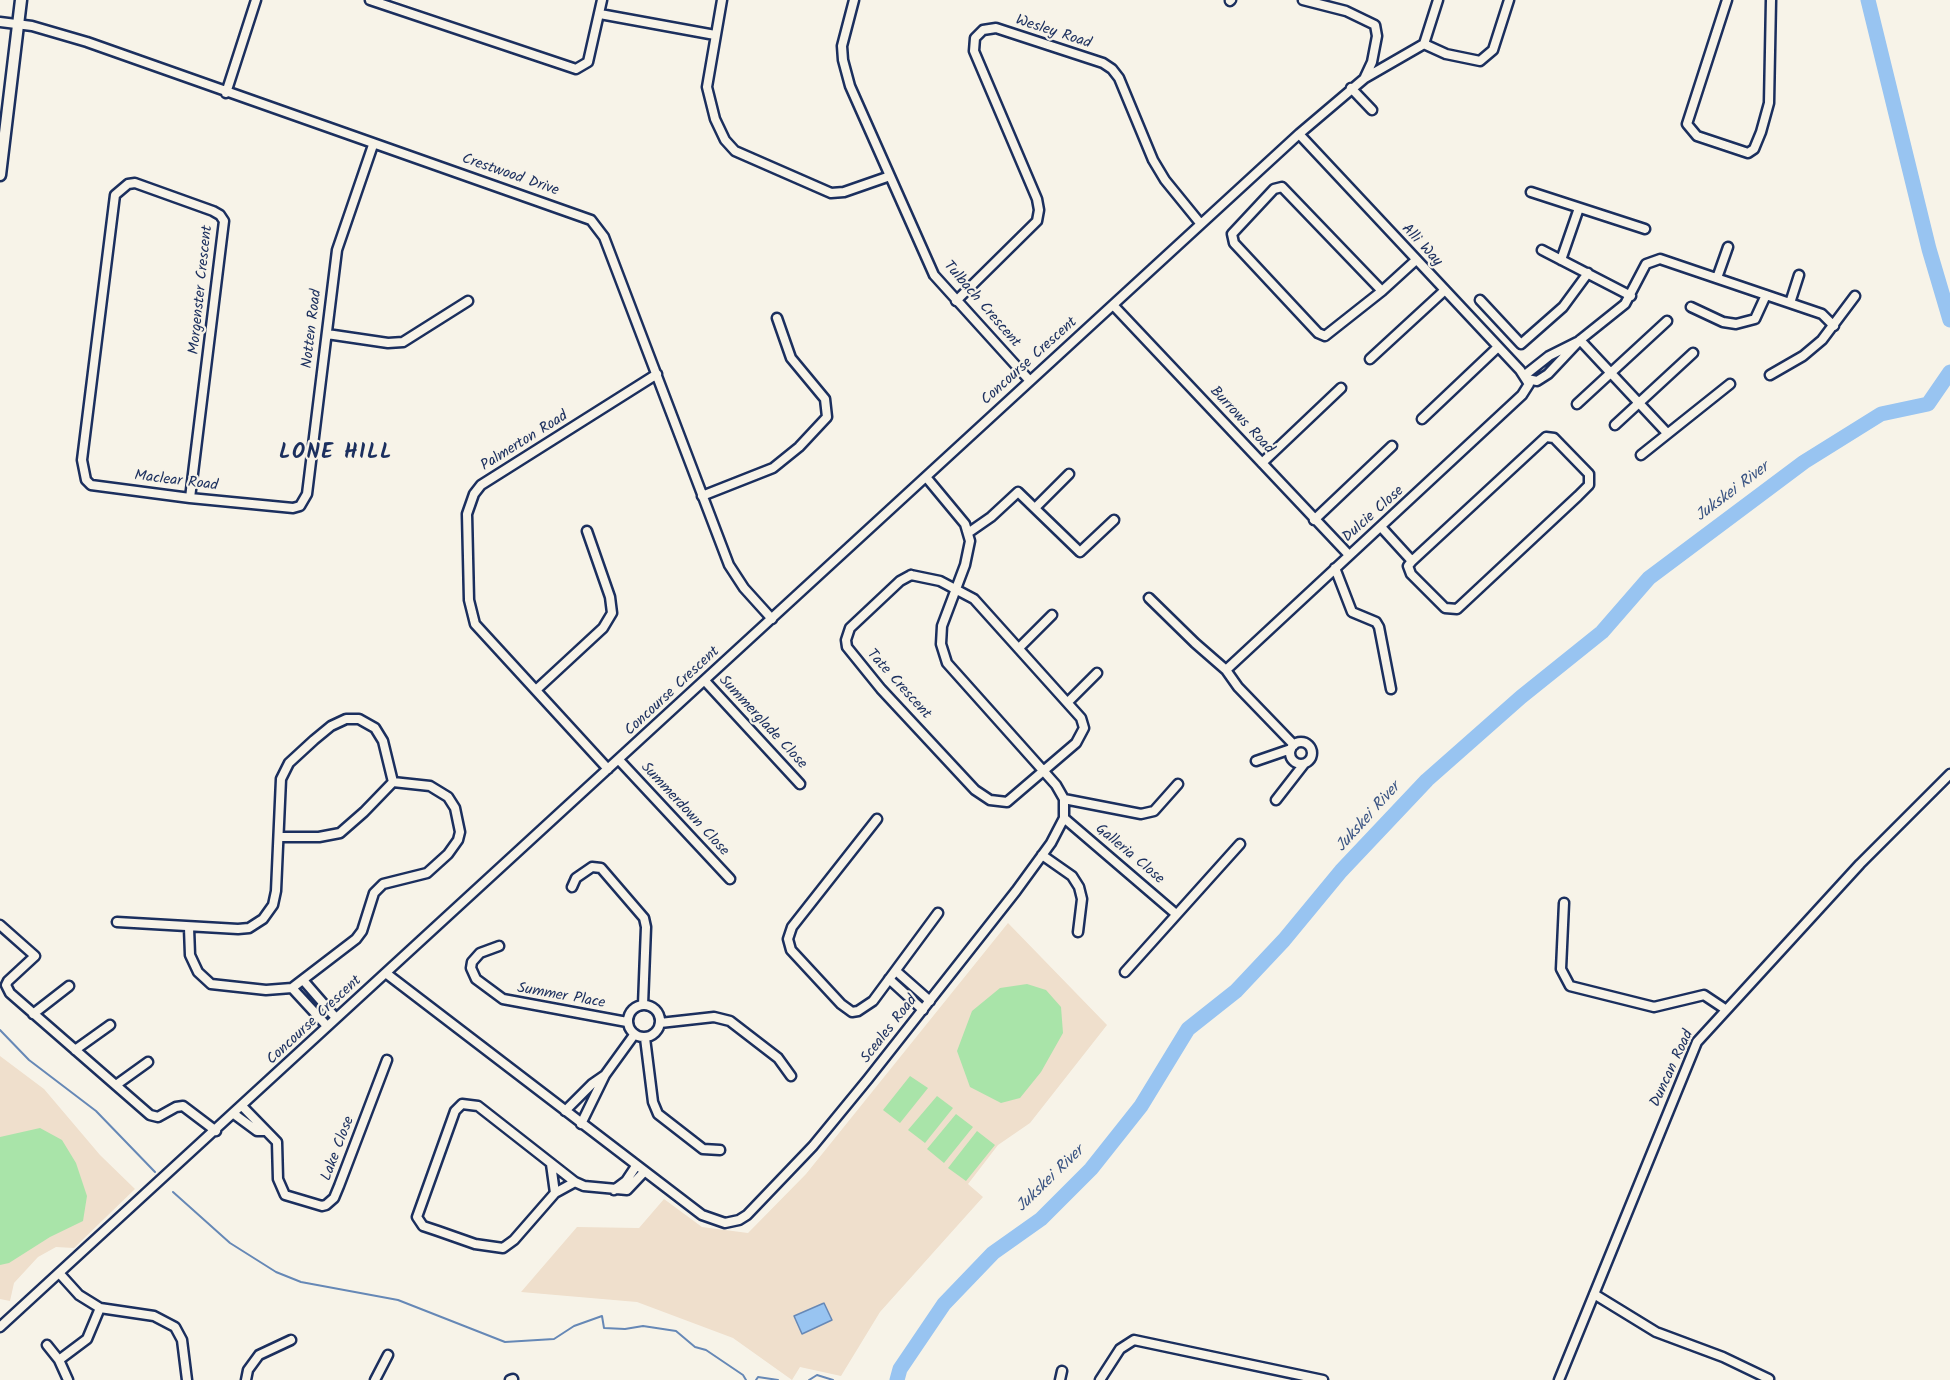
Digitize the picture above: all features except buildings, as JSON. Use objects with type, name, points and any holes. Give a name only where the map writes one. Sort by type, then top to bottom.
[{"type":"street","points":[[0,175],[20,24],[21,0]]},
{"type":"street","points":[[226,93],[256,0]]},
{"type":"street","points":[[370,0],[576,69],[588,62],[602,0]]},
{"type":"street","points":[[722,0],[707,87],[708,100],[725,140],[735,151],[831,193],[844,192],[890,176]]},
{"type":"street","name":"Tulbach Crescent","points":[[854,0],[844,33],[843,60],[850,86],[934,275],[1030,381]]},
{"type":"street","points":[[1303,0],[1338,4],[1368,19],[1376,27],[1377,36],[1372,62],[1365,78]]},
{"type":"street","points":[[1438,0],[1424,44],[1446,54],[1480,61],[1492,50],[1509,0]]},
{"type":"street","points":[[1727,0],[1687,124],[1697,136],[1748,153],[1754,149],[1769,103],[1772,0]]},
{"type":"street","points":[[600,14],[715,35]]},
{"type":"street","name":"Crestwood Drive","points":[[0,22],[20,24],[87,42],[373,145],[591,220],[604,237],[702,496],[735,575],[771,619]]},
{"type":"street","name":"Wesley Road","points":[[956,300],[1037,221],[1039,210],[974,51],[975,38],[983,30],[996,28],[1103,63],[1112,69],[1119,78],[1153,160],[1165,180],[1200,224]]},
{"type":"street","name":"Concourse Crescent","points":[[0,1327],[1299,134],[1351,88],[1424,44]]},
{"type":"street","points":[[1351,88],[1372,110]]},
{"type":"street","name":"Alli Way","points":[[1299,134],[1526,377]]},
{"type":"street","name":"Notten Road","points":[[286,509],[300,506],[307,494],[340,236],[373,145]]},
{"type":"street","name":"Morgenster Crescent","points":[[82,460],[113,200],[121,188],[135,183],[213,211],[224,221],[190,498]]},
{"type":"street","points":[[1382,291],[1282,187],[1274,189],[1232,234],[1234,243],[1323,336],[1332,333],[1382,291],[1416,260]]},
{"type":"street","points":[[1530,192],[1645,229]]},
{"type":"street","points":[[1561,260],[1579,208]]},
{"type":"street","points":[[1717,278],[1728,248]]},
{"type":"street","points":[[1542,250],[1631,296]]},
{"type":"street","points":[[1526,377],[1543,378],[1580,340],[1631,296],[1641,272],[1652,260],[1668,261],[1821,314],[1834,326]]},
{"type":"street","points":[[1480,300],[1521,344],[1563,307],[1588,273]]},
{"type":"street","points":[[1790,303],[1799,275]]},
{"type":"street","points":[[1370,359],[1445,290]]},
{"type":"street","points":[[1691,307],[1724,322],[1736,324],[1755,319],[1766,295]]},
{"type":"street","points":[[1770,375],[1803,356],[1834,326],[1856,296]]},
{"type":"street","points":[[327,334],[388,343],[404,342],[468,301]]},
{"type":"street","name":"Burrows Road","points":[[1113,305],[1349,555]]},
{"type":"street","points":[[702,496],[773,468],[800,447],[827,417],[825,399],[791,358],[777,318]]},
{"type":"street","points":[[1577,404],[1667,321]]},
{"type":"street","points":[[1580,340],[1667,433]]},
{"type":"street","points":[[1526,377],[1549,356],[1580,340]]},
{"type":"street","points":[[1422,419],[1498,347]]},
{"type":"street","points":[[1615,425],[1693,353]]},
{"type":"street","name":"Palmerton Road","points":[[608,769],[488,640],[471,614],[468,587],[467,514],[470,503],[481,485],[657,374]]},
{"type":"street","name":"Dulcie Close","points":[[1226,670],[1522,395],[1528,387],[1526,377]]},
{"type":"street","points":[[1641,455],[1730,384]]},
{"type":"street","points":[[1262,463],[1341,388]]},
{"type":"street","points":[[1546,437],[1554,438],[1589,474],[1589,485],[1457,609],[1445,608],[1411,574],[1408,566],[1412,561],[1546,437]]},
{"type":"street","points":[[1314,520],[1392,446]]},
{"type":"street","name":"Maclear Road","points":[[82,460],[84,476],[91,485],[286,509]]},
{"type":"street","points":[[1036,507],[1069,474]]},
{"type":"street","points":[[926,477],[959,516],[968,532],[969,550],[940,635],[947,663],[1056,785],[1064,799],[1064,818]]},
{"type":"street","points":[[968,532],[991,517],[1016,493],[1021,493],[1080,552],[1114,520]]},
{"type":"street","points":[[1381,527],[1412,561]]},
{"type":"street","points":[[536,690],[603,628],[612,614],[610,597],[587,531]]},
{"type":"street","points":[[1335,568],[1352,612],[1376,622],[1379,627],[1390,689]]},
{"type":"street","name":"Tate Crescent","points":[[955,591],[940,582],[921,576],[905,578],[850,628],[846,640],[847,647],[881,689],[985,797],[994,801],[1007,802],[1043,773]]},
{"type":"street","points":[[955,591],[974,599],[1081,718],[1083,733],[1043,773]]},
{"type":"street","points":[[1149,598],[1195,644],[1226,670],[1238,687],[1292,747]]},
{"type":"street","points":[[1019,648],[1052,615]]},
{"type":"street","points":[[1068,702],[1097,673]]},
{"type":"street","name":"Summerglade Close","points":[[705,681],[800,784]]},
{"type":"street","points":[[117,922],[189,928],[238,929],[249,928],[263,919],[273,905],[276,891],[279,791],[285,770],[323,732],[340,721],[359,718],[375,728],[383,741],[393,782]]},
{"type":"street","points":[[1256,761],[1303,742],[1310,748],[1311,757],[1276,800]]},
{"type":"street","points":[[1292,747],[1290,753],[1294,763],[1304,764]]},
{"type":"street","name":"Summerdown Close","points":[[619,760],[730,879]]},
{"type":"street","name":"Duncan Road","points":[[1559,1380],[1697,1042],[1860,864],[1950,774]]},
{"type":"street","points":[[279,837],[319,837],[340,832],[364,812],[393,782]]},
{"type":"street","points":[[189,928],[190,956],[198,972],[211,984],[266,990],[292,988],[356,939],[362,931],[374,893],[383,884],[427,873],[448,854],[458,840],[460,822],[448,797],[430,786],[393,782]]},
{"type":"street","points":[[1064,799],[1141,814],[1154,811],[1178,784]]},
{"type":"street","name":"Sceales Road","points":[[387,974],[636,1166],[710,1220],[725,1223],[739,1220],[783,1179],[829,1128],[1042,855],[1064,818]]},
{"type":"street","name":"Galleria Close","points":[[1064,818],[1176,914]]},
{"type":"street","points":[[877,819],[792,927],[788,939],[796,956],[841,1004],[852,1011],[868,1005],[938,914]]},
{"type":"street","points":[[1125,972],[1240,844]]},
{"type":"street","points":[[1042,855],[1072,876],[1079,886],[1082,899],[1078,932]]},
{"type":"street","points":[[572,887],[576,878],[592,867],[601,868],[644,918],[646,927],[643,1005]]},
{"type":"street","points":[[1564,903],[1561,969],[1570,986],[1654,1007],[1704,995],[1725,1009]]},
{"type":"street","points":[[0,925],[38,954],[8,981],[6,985],[10,993],[155,1117],[183,1106],[216,1131]]},
{"type":"street","name":"Summer Place","points":[[499,946],[480,953],[472,962],[471,968],[476,979],[503,999],[627,1022]]},
{"type":"street","points":[[896,971],[930,1000]]},
{"type":"street","points":[[889,979],[923,1010]]},
{"type":"street","points":[[303,980],[336,1018]]},
{"type":"street","points":[[33,1014],[69,986]]},
{"type":"street","points":[[292,988],[327,1026]]},
{"type":"street","points":[[643,1005],[656,1010],[660,1023],[658,1030],[645,1038],[634,1035],[627,1022],[633,1008],[643,1005]]},
{"type":"street","points":[[660,1023],[714,1017],[730,1021],[778,1058],[790,1076]]},
{"type":"street","points":[[75,1050],[110,1025]]},
{"type":"street","points":[[581,1124],[605,1075],[634,1035]]},
{"type":"street","points":[[645,1038],[653,1102],[658,1114],[704,1149],[720,1150]]},
{"type":"street","name":"Lake Close","points":[[242,1106],[273,1138],[278,1147],[278,1179],[285,1195],[322,1206],[326,1205],[334,1198],[387,1060]]},
{"type":"street","points":[[116,1085],[148,1062]]},
{"type":"street","points":[[565,1111],[592,1084],[605,1075]]},
{"type":"street","points":[[575,1182],[555,1193],[514,1240],[503,1248],[475,1244],[423,1226],[417,1217],[455,1111],[462,1104],[478,1106],[575,1182],[590,1188],[614,1190],[630,1188],[644,1172]]},
{"type":"street","points":[[234,1114],[250,1126],[265,1131]]},
{"type":"street","points":[[551,1164],[555,1193]]},
{"type":"street","points":[[614,1190],[626,1181],[636,1166]]},
{"type":"street","points":[[60,1274],[79,1295],[100,1308],[154,1316],[175,1327],[183,1340],[187,1380]]},
{"type":"street","points":[[1594,1294],[1656,1332],[1723,1357],[1769,1379]]},
{"type":"street","points":[[59,1360],[87,1339],[100,1308]]},
{"type":"street","points":[[246,1380],[248,1370],[259,1355],[291,1340]]},
{"type":"street","points":[[1100,1380],[1120,1349],[1134,1340],[1323,1380]]},
{"type":"street","points":[[47,1345],[59,1360],[68,1380]]},
{"type":"street","points":[[375,1380],[388,1355]]},
{"type":"street","points":[[1059,1380],[1062,1371]]},
{"type":"shaded area","points":[[1008,923],[1107,1025],[1030,1123],[998,1145],[968,1184],[983,1197],[880,1312],[841,1376],[800,1367],[792,1380],[733,1338],[637,1302],[521,1292],[577,1227],[639,1228],[664,1199],[702,1227],[748,1233],[806,1174]]},
{"type":"shaded area","points":[[0,1056],[44,1089],[100,1155],[135,1189],[74,1248],[56,1247],[38,1257],[14,1283],[10,1301],[0,1299]]},
{"type":"green space","points":[[1027,984],[1046,990],[1061,1007],[1063,1033],[1041,1072],[1020,1098],[1001,1103],[970,1087],[957,1051],[972,1011],[1000,988]]},
{"type":"green space","points":[[910,1076],[928,1088],[900,1123],[883,1110]]},
{"type":"green space","points":[[937,1096],[953,1108],[925,1143],[908,1130]]},
{"type":"green space","points":[[956,1114],[973,1127],[944,1163],[927,1149]]},
{"type":"green space","points":[[40,1128],[62,1140],[76,1163],[87,1196],[83,1221],[50,1237],[9,1263],[0,1265],[0,1137]]},
{"type":"green space","points":[[977,1131],[995,1145],[966,1181],[948,1168]]},
{"type":"water","points":[[824,1303],[832,1320],[802,1334],[794,1316]]},
{"type":"waterway","name":"Jukskei River","points":[[1868,0],[1929,249],[1950,320]]},
{"type":"waterway","name":"Jukskei River","points":[[897,1380],[900,1369],[944,1304],[993,1253],[1041,1219],[1091,1169],[1141,1106],[1188,1029],[1236,991],[1284,940],[1341,871],[1427,780],[1521,697],[1602,632],[1649,578],[1804,462],[1881,414],[1928,404],[1950,372]]},
{"type":"waterway","points":[[0,1030],[29,1060],[96,1111],[155,1172]]},
{"type":"waterway","points":[[173,1192],[230,1243],[276,1272],[301,1282],[398,1300],[505,1342],[554,1339],[574,1326],[602,1316],[604,1328],[625,1329],[643,1326],[676,1331],[695,1347],[706,1350],[743,1375],[746,1380]]},
{"type":"waterway","points":[[809,1380],[817,1375],[833,1380]]},
{"type":"waterway","points":[[756,1380],[758,1377],[778,1380]]},
{"type":"district","name":"LONE HILL","points":[[336,454]]}]
